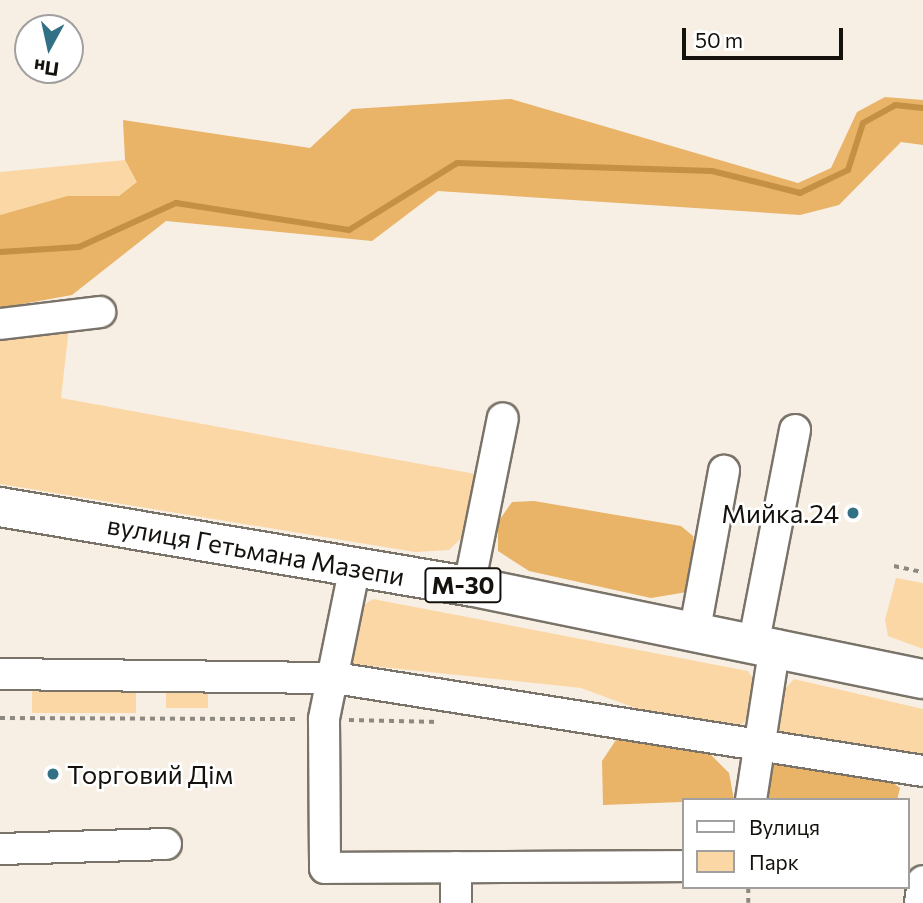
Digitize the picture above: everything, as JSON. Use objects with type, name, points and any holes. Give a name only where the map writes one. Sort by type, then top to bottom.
[{"type":"highway","name":"вулиця Гетьмана Мазепи","points":[[0,507],[469,586],[765,643],[923,679]]},
{"type":"lane","points":[[0,324],[100,312]]},
{"type":"lane","points":[[469,586],[503,418]]},
{"type":"lane","points":[[751,798],[765,643],[795,430]]},
{"type":"lane","points":[[695,629],[724,471]]},
{"type":"lane","points":[[355,566],[335,678],[324,719],[325,868],[682,866]]},
{"type":"lane","points":[[0,674],[335,678],[754,747],[923,771]]},
{"type":"lane","points":[[0,849],[166,844]]},
{"type":"lane","points":[[456,867],[456,903]]},
{"type":"lane","points":[[920,903],[923,881]]},
{"type":"path","points":[[894,566],[923,572]]},
{"type":"path","points":[[0,718],[446,722]]},
{"type":"green space","points":[[125,160],[138,182],[119,196],[67,196],[0,215],[0,172]]},
{"type":"green space","points":[[70,319],[61,398],[481,475],[474,526],[449,550],[415,552],[0,484],[0,329]]},
{"type":"green space","points":[[896,578],[923,583],[923,649],[888,636],[885,620]]},
{"type":"green space","points":[[373,599],[748,671],[761,691],[753,714],[732,733],[657,716],[581,688],[352,664],[357,609]]},
{"type":"green space","points":[[794,679],[923,709],[923,764],[779,735],[775,726],[781,693]]},
{"type":"green space","points":[[32,683],[136,683],[136,713],[32,713]]},
{"type":"green space","points":[[166,685],[208,685],[208,708],[166,708]]},
{"type":"shaded area","points":[[885,97],[923,100],[923,145],[901,142],[839,205],[800,215],[438,191],[372,241],[166,221],[72,295],[0,308],[0,215],[67,196],[119,196],[137,182],[125,160],[123,120],[310,148],[352,109],[511,99],[798,183],[831,168],[857,112]]},
{"type":"shaded area","points":[[534,501],[681,526],[693,536],[699,572],[687,592],[651,598],[529,571],[498,551],[498,522],[512,502]]},
{"type":"shaded area","points":[[627,738],[708,752],[729,773],[734,798],[682,798],[682,802],[603,805],[602,761],[616,740]]},
{"type":"shaded area","points":[[781,758],[887,778],[900,788],[898,798],[765,798],[767,766]]},
{"type":"waterway","points":[[0,252],[79,247],[176,203],[349,230],[457,163],[712,171],[800,193],[848,170],[863,123],[895,105],[923,108]]},
{"type":"place","name":"Мийка.24","points":[[853,513]]},
{"type":"place","name":"Торговий Дім","points":[[53,774]]}]
